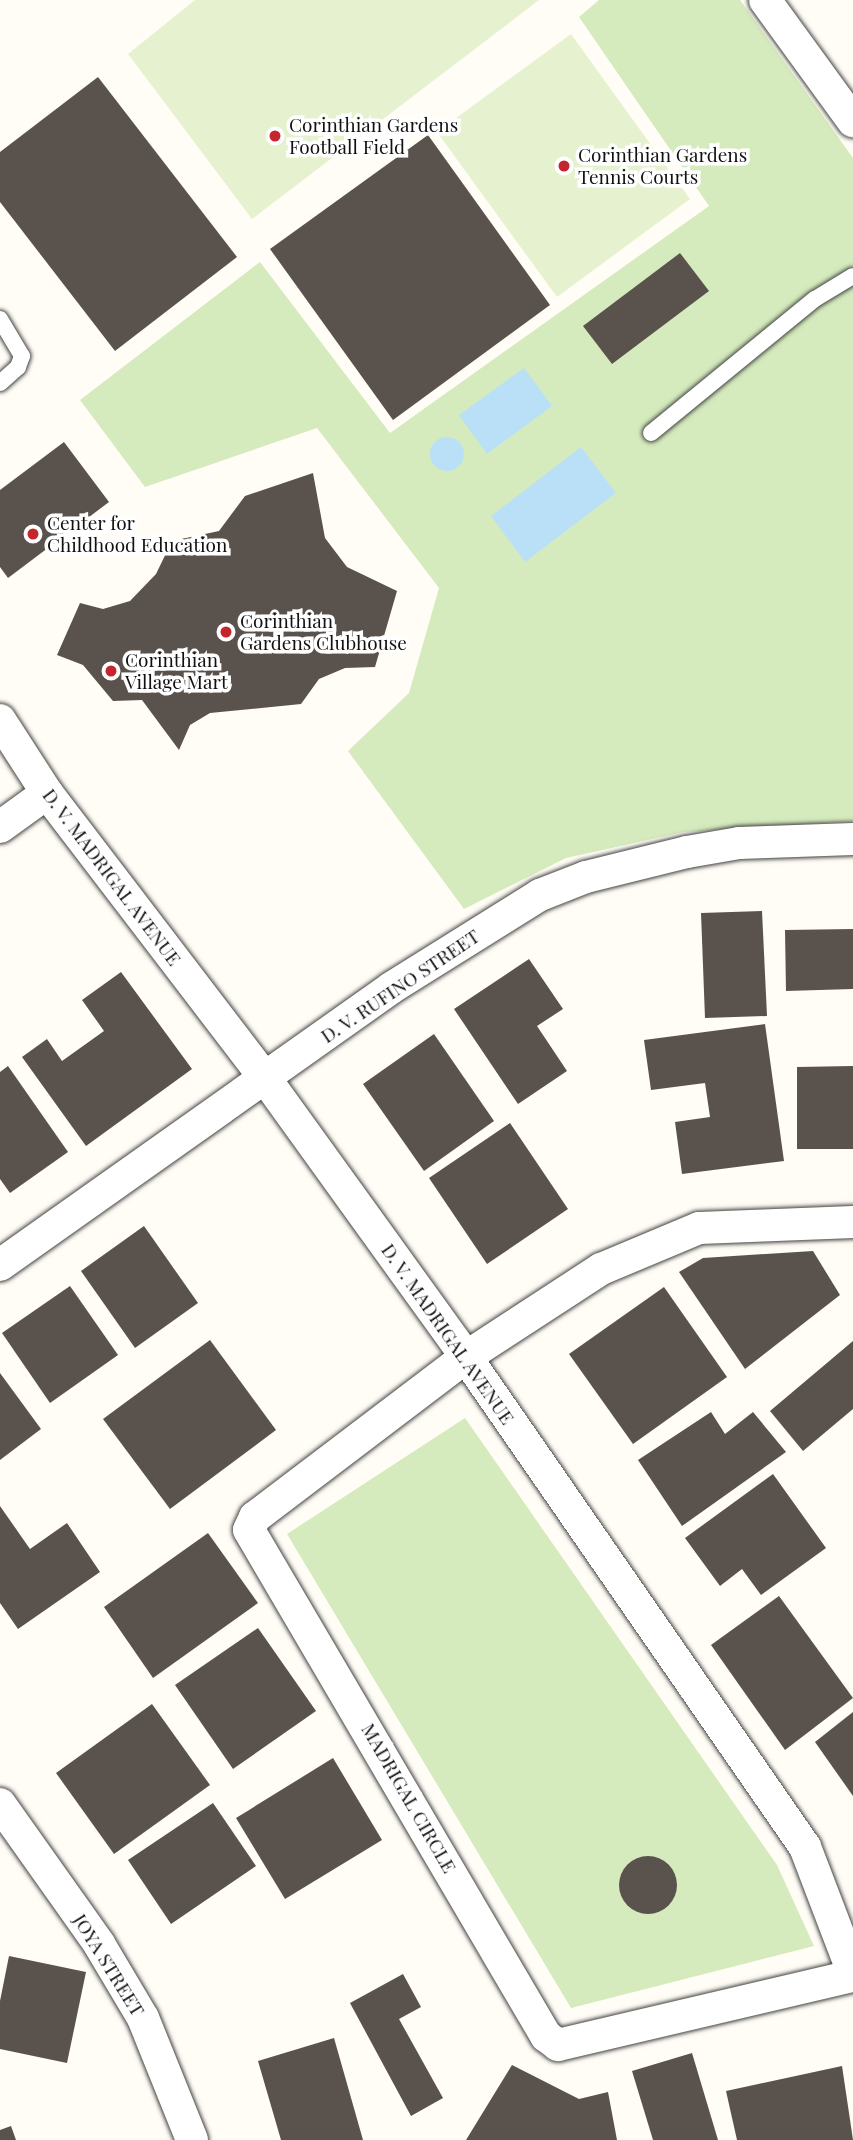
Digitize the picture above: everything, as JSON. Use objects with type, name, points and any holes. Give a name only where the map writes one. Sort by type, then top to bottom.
[{"type":"street","points":[[765,0],[853,121]]},
{"type":"street","name":"D. V. MADRIGAL AVENUE","points":[[0,720],[47,793],[265,1078],[466,1357],[805,1847],[853,1975]]},
{"type":"street","points":[[0,827],[47,793]]},
{"type":"street","name":"D. V. RUFINO STREET","points":[[0,1265],[391,988],[540,895],[687,852],[739,843],[853,839]]},
{"type":"street","points":[[466,1357],[601,1269],[675,1236],[728,1223],[852,1223]]},
{"type":"street","name":"MADRIGAL CIRCLE","points":[[466,1357],[255,1517],[249,1530],[546,2036],[558,2045],[571,2045],[853,1975]]},
{"type":"street","name":"JOYA STREET","points":[[0,1804],[99,1944],[143,2018],[192,2140]]},
{"type":"lane","points":[[650,433],[815,299],[853,276]]},
{"type":"lane","points":[[0,319],[22,356],[19,367],[0,383]]},
{"type":"green space","name":"Corinthian Gardens Football Field","points":[[195,0],[539,0],[252,219],[128,54]]},
{"type":"green space","points":[[599,0],[740,0],[853,158],[853,821],[684,832],[566,858],[464,909],[348,751],[409,693],[439,588],[317,428],[145,487],[80,400],[260,262],[390,433],[709,206],[579,17]]},
{"type":"green space","name":"Corinthian Gardens Tennis Courts","points":[[571,34],[690,199],[557,297],[437,132]]},
{"type":"green space","points":[[465,1418],[777,1865],[814,1946],[571,2008],[287,1534]]},
{"type":"water","points":[[524,368],[552,406],[487,454],[459,415]]},
{"type":"water","points":[[447,437],[459,442],[464,454],[459,466],[447,471],[435,466],[430,454],[435,442]]},
{"type":"water","points":[[581,447],[616,493],[525,562],[491,516]]},
{"type":"building","points":[[98,77],[237,257],[115,351],[0,202],[0,152]]},
{"type":"building","points":[[428,135],[550,305],[393,420],[270,249]]},
{"type":"building","points":[[680,253],[709,291],[612,364],[583,326]]},
{"type":"building","name":"Center for Childhood Education","points":[[64,442],[109,502],[8,578],[0,567],[0,490]]},
{"type":"building","name":"Corinthian Gardens Clubhouse","points":[[313,473],[325,538],[347,567],[397,591],[375,667],[345,668],[319,679],[301,704],[210,713],[190,725],[179,750],[142,700],[113,701],[83,665],[57,655],[80,603],[103,609],[130,601],[156,574],[172,541],[219,531],[245,496]]},
{"type":"building","points":[[762,911],[767,1016],[705,1018],[701,913]]},
{"type":"building","points":[[853,929],[853,989],[786,991],[785,930]]},
{"type":"building","points":[[529,959],[563,1009],[537,1026],[567,1071],[518,1104],[454,1009]]},
{"type":"building","points":[[121,972],[192,1069],[86,1146],[22,1057],[47,1039],[62,1061],[104,1031],[82,1000]]},
{"type":"building","points":[[765,1024],[784,1161],[682,1174],[675,1122],[710,1117],[705,1083],[651,1090],[644,1040]]},
{"type":"building","points":[[434,1034],[494,1121],[424,1171],[363,1084]]},
{"type":"building","points":[[8,1066],[68,1152],[10,1193],[0,1179],[0,1072]]},
{"type":"building","points":[[853,1066],[853,1149],[797,1149],[797,1067]]},
{"type":"building","points":[[510,1123],[568,1209],[487,1264],[429,1178]]},
{"type":"building","points":[[144,1226],[198,1303],[135,1348],[81,1271]]},
{"type":"building","points":[[813,1251],[840,1295],[745,1369],[679,1272],[703,1258]]},
{"type":"building","points":[[70,1286],[118,1355],[50,1403],[2,1333]]},
{"type":"building","points":[[664,1287],[727,1377],[633,1444],[569,1354]]},
{"type":"building","points":[[210,1340],[276,1430],[170,1509],[103,1419]]},
{"type":"building","points":[[853,1341],[853,1409],[803,1451],[770,1411]]},
{"type":"building","points":[[0,1373],[41,1429],[0,1460]]},
{"type":"building","points":[[711,1412],[725,1434],[753,1412],[786,1452],[682,1526],[638,1460]]},
{"type":"building","points":[[773,1474],[826,1548],[761,1595],[742,1569],[720,1586],[685,1538]]},
{"type":"building","points":[[0,1506],[30,1549],[67,1523],[100,1572],[18,1629],[0,1603]]},
{"type":"building","points":[[208,1533],[258,1603],[153,1678],[104,1607]]},
{"type":"building","points":[[779,1596],[853,1698],[785,1750],[711,1645]]},
{"type":"building","points":[[258,1628],[316,1711],[233,1769],[175,1685]]},
{"type":"building","points":[[152,1704],[210,1785],[114,1854],[56,1773]]},
{"type":"building","points":[[853,1712],[853,1796],[815,1742]]},
{"type":"building","points":[[333,1758],[382,1840],[285,1899],[236,1818]]},
{"type":"building","points":[[213,1803],[256,1866],[171,1924],[128,1860]]},
{"type":"building","points":[[642,1856],[654,1856],[669,1864],[677,1879],[677,1891],[669,1906],[654,1914],[642,1914],[627,1906],[619,1891],[619,1879],[627,1864]]},
{"type":"building","points":[[9,1956],[86,1972],[67,2063],[0,2049],[0,2001]]},
{"type":"building","points":[[403,1974],[421,2007],[399,2019],[443,2098],[411,2116],[350,2003]]},
{"type":"building","points":[[334,2038],[363,2140],[281,2140],[258,2061]]},
{"type":"building","points":[[692,2053],[718,2140],[653,2140],[632,2071]]},
{"type":"building","points":[[512,2065],[579,2099],[608,2092],[617,2140],[466,2140]]},
{"type":"building","points":[[842,2066],[853,2140],[737,2140],[726,2091]]},
{"type":"building","points":[[11,2126],[16,2140],[0,2140],[0,2130]]},
{"type":"place","name":"Corinthian Gardens Football Field","points":[[275,136]]},
{"type":"place","name":"Corinthian Gardens Tennis Courts","points":[[564,166]]},
{"type":"place","name":"Center for Childhood Education","points":[[33,534]]},
{"type":"place","name":"Corinthian Gardens Clubhouse","points":[[226,632]]},
{"type":"place","name":"Corinthian Village Mart","points":[[111,671]]}]
